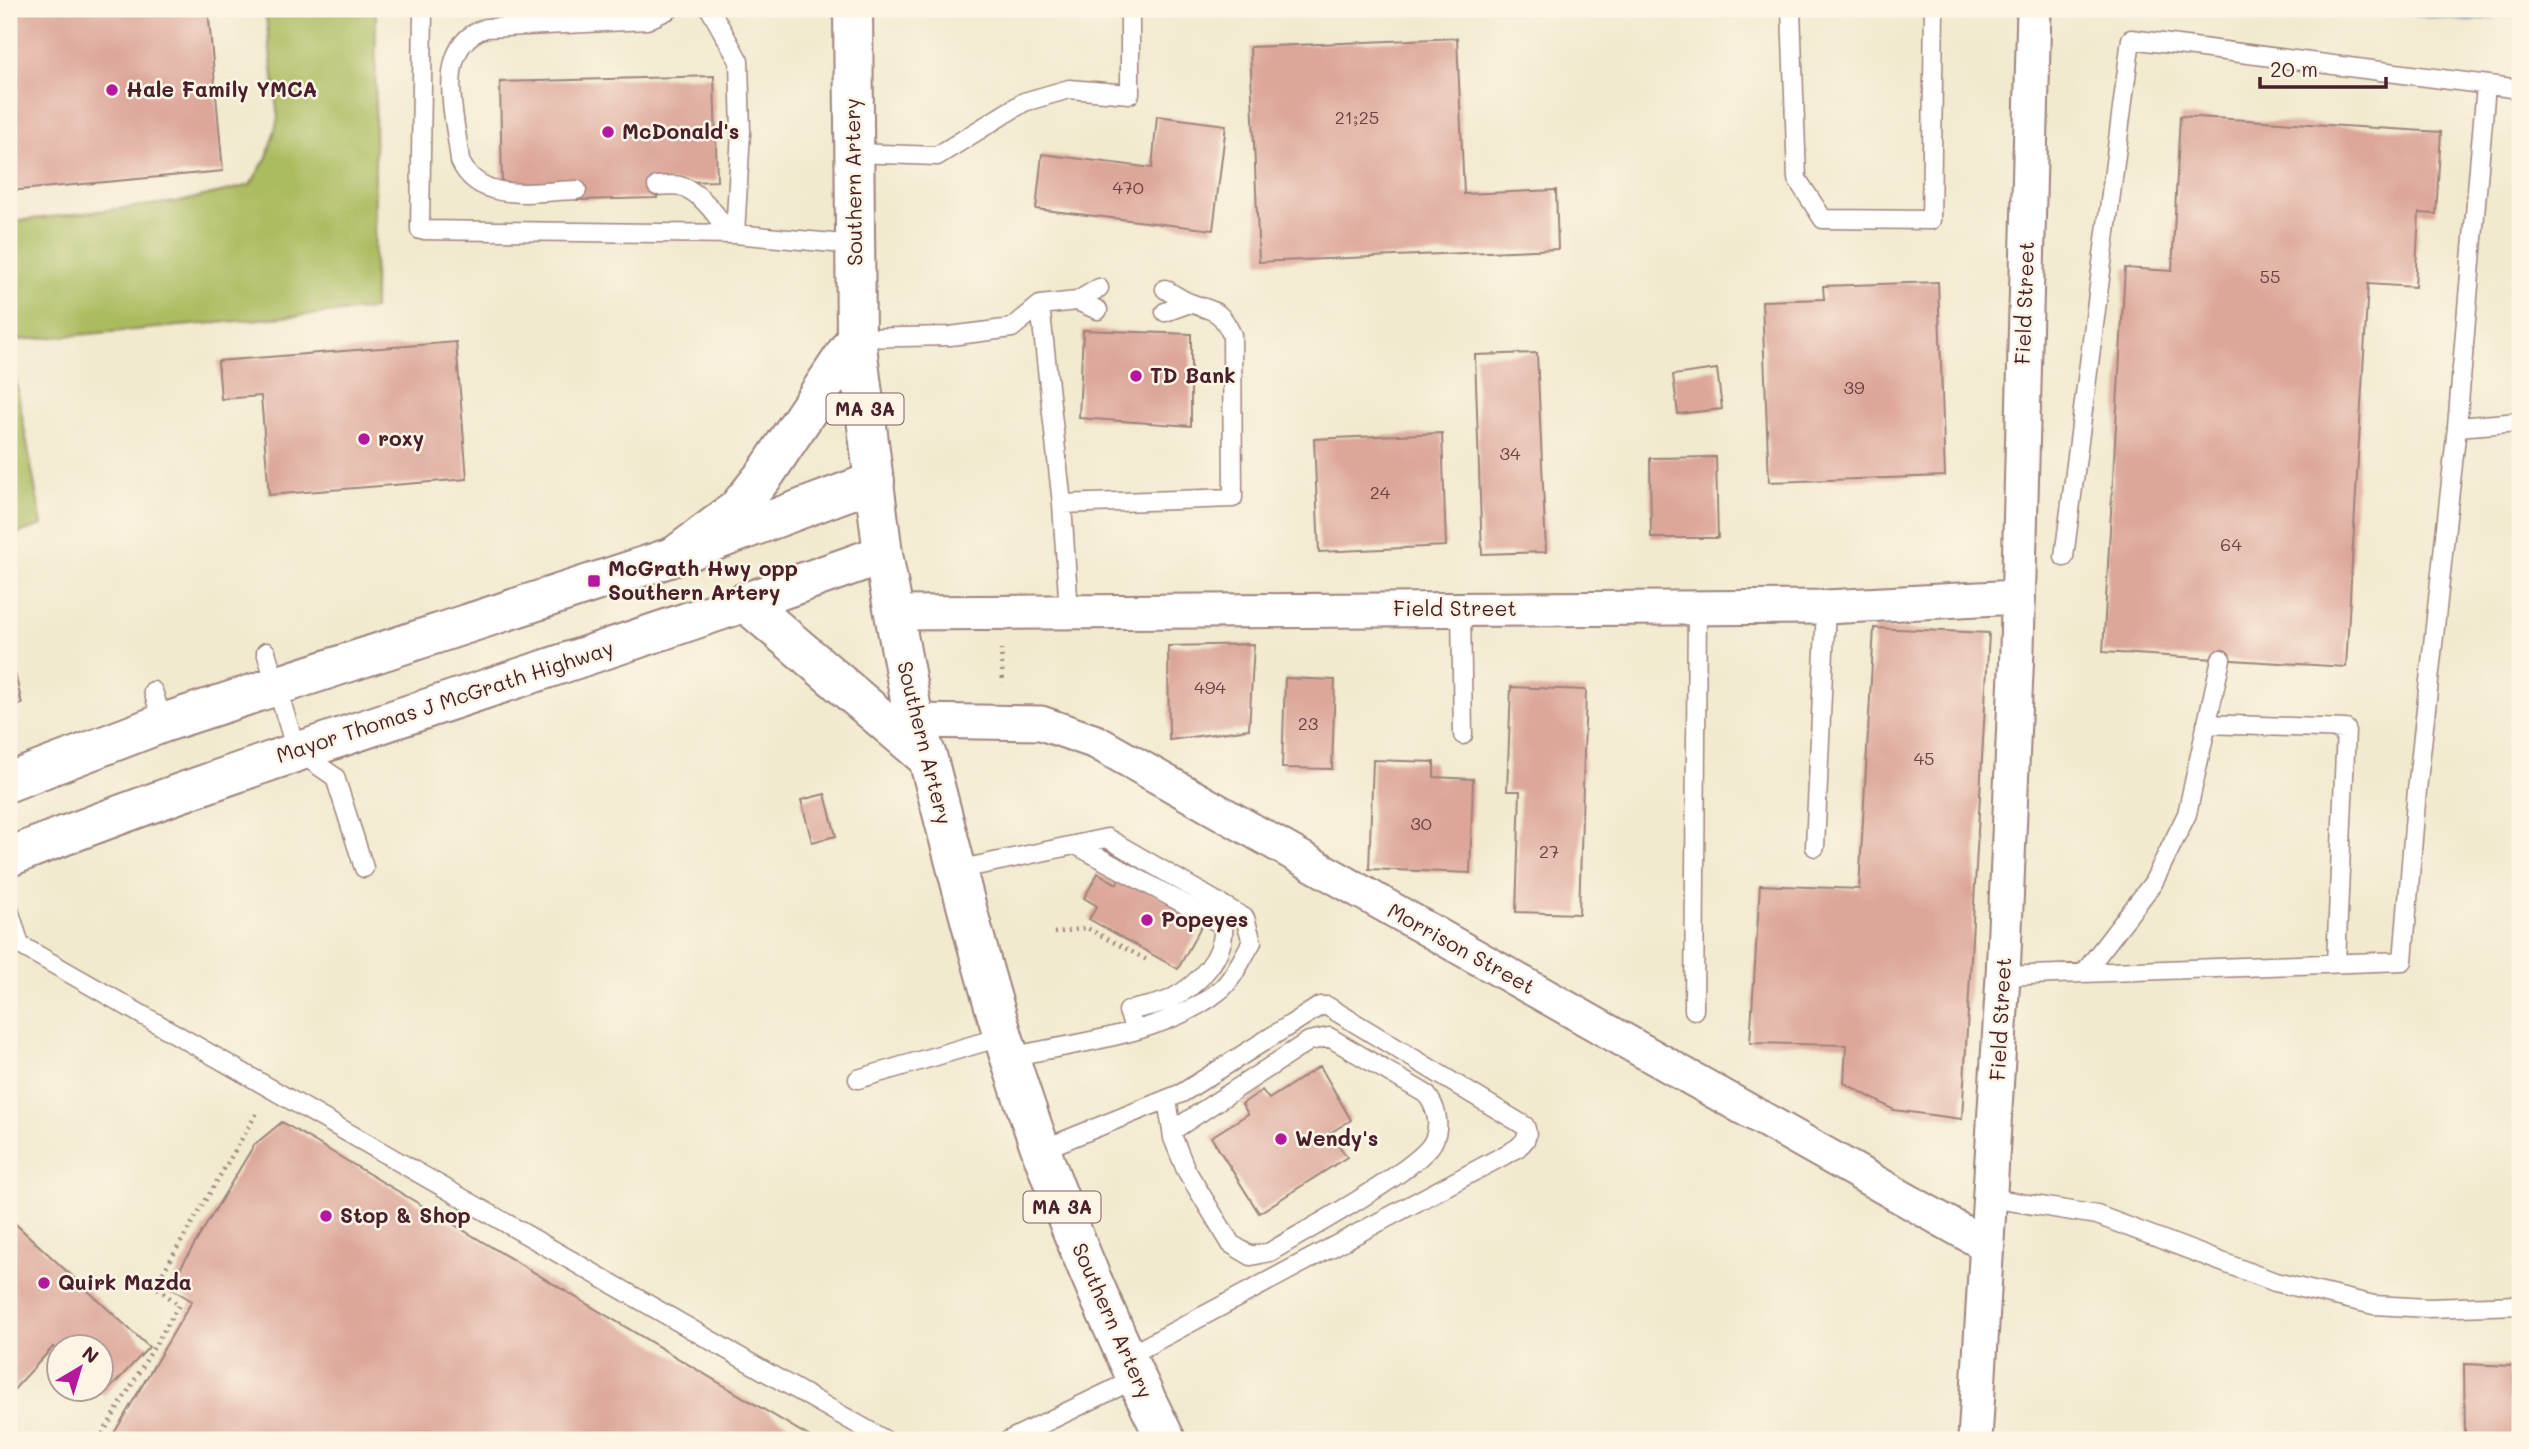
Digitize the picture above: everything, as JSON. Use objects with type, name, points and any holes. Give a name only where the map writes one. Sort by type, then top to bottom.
[{"type":"main road","name":"Southern Artery","points":[[853,9],[856,338],[883,554],[914,721],[928,759],[1007,1046],[1041,1150],[1131,1368],[1166,1440]]},
{"type":"main road","points":[[675,556],[737,509],[856,338]]},
{"type":"main road","points":[[9,782],[158,707],[271,668],[675,556],[875,481]]},
{"type":"main road","name":"Mayor Thomas J McGrath Highway","points":[[9,857],[162,797],[296,750],[746,603],[883,554]]},
{"type":"main road","points":[[746,603],[928,759]]},
{"type":"street","name":"Field Street","points":[[1975,1440],[2003,976],[2034,9]]},
{"type":"street","name":"Field Street","points":[[894,613],[1826,607],[2017,597]]},
{"type":"street","name":"Morrison Street","points":[[914,721],[1041,723],[1096,742],[1988,1246]]},
{"type":"lane","points":[[424,9],[420,230],[732,234],[855,245]]},
{"type":"lane","points":[[577,190],[486,190],[466,173],[460,160],[451,71],[455,51],[473,32],[486,28],[647,20],[670,9]]},
{"type":"lane","points":[[710,9],[739,61],[741,132],[732,234]]},
{"type":"lane","points":[[854,153],[937,156],[1024,102],[1069,89],[1130,94],[1130,9]]},
{"type":"lane","points":[[1791,9],[1797,179],[1823,219],[1931,220],[1934,9]]},
{"type":"lane","points":[[2064,557],[2131,39],[2520,89]]},
{"type":"lane","points":[[2003,976],[2403,961],[2417,790],[2457,427],[2486,85]]},
{"type":"lane","points":[[657,186],[679,185],[687,189],[710,209],[732,234]]},
{"type":"lane","points":[[856,338],[950,336],[1012,328],[1040,305],[1077,301],[1099,288]]},
{"type":"lane","points":[[1062,504],[1233,498],[1232,335],[1225,320],[1211,307],[1190,303],[1165,289]]},
{"type":"lane","points":[[1077,301],[1098,310]]},
{"type":"lane","points":[[1165,312],[1190,303]]},
{"type":"lane","points":[[1040,305],[1062,504],[1069,612]]},
{"type":"lane","points":[[2457,427],[2520,422]]},
{"type":"lane","points":[[1815,847],[1826,607]]},
{"type":"lane","points":[[1693,1010],[1697,608]]},
{"type":"lane","points":[[1461,609],[1463,735]]},
{"type":"lane","points":[[2084,973],[2153,883],[2187,814],[2221,659]]},
{"type":"lane","points":[[271,668],[296,750],[335,777],[364,868]]},
{"type":"lane","points":[[2206,724],[2346,729],[2336,963]]},
{"type":"lane","points":[[858,1079],[1007,1046],[1135,1030],[1192,1009],[1220,990],[1252,942],[1245,918],[1107,838],[957,870]]},
{"type":"lane","points":[[1076,845],[1223,925],[1225,942],[1201,978],[1170,999],[1128,1011],[1135,1030]]},
{"type":"lane","points":[[9,910],[20,946],[885,1440]]},
{"type":"lane","points":[[1009,1440],[1131,1368],[1264,1283],[1516,1149],[1527,1139],[1525,1126],[1327,1006],[1320,1006],[1182,1093],[1041,1150]]},
{"type":"lane","points":[[1172,1131],[1309,1041],[1321,1038],[1340,1043],[1426,1094],[1432,1101],[1437,1125],[1434,1140],[1414,1163],[1270,1252],[1251,1256]]},
{"type":"lane","points":[[1167,1099],[1172,1131],[1186,1170],[1231,1244],[1251,1256],[1264,1283]]},
{"type":"lane","points":[[1990,1198],[2097,1214],[2275,1282],[2374,1305],[2428,1308],[2520,1305]]},
{"type":"path","points":[[1000,638],[1003,684]]},
{"type":"path","points":[[1054,933],[1087,928],[1147,960]]},
{"type":"path","points":[[99,1440],[178,1305],[155,1286],[256,1113],[279,1095]]},
{"type":"green space","points":[[265,9],[376,9],[374,309],[9,341],[9,222],[183,201],[250,185],[267,157],[278,119]]},
{"type":"green space","points":[[9,344],[42,525],[9,536]]},
{"type":"water","points":[[2404,9],[2520,9],[2520,13],[2469,21],[2411,14]]},
{"type":"building","name":"Hale Family YMCA","points":[[9,9],[208,9],[223,171],[9,191]]},
{"type":"building","points":[[1457,38],[1464,194],[1556,190],[1558,249],[1259,262],[1250,47]]},
{"type":"building","name":"McDonald's","points":[[714,76],[717,181],[657,183],[657,198],[577,200],[577,185],[502,187],[500,82]]},
{"type":"building","points":[[1157,116],[1226,125],[1213,230],[1036,209],[1042,154],[1152,168]]},
{"type":"building","points":[[2180,116],[2441,132],[2436,214],[2419,213],[2415,287],[2368,284],[2346,667],[2103,652],[2125,268],[2172,271]]},
{"type":"building","points":[[1938,282],[1945,476],[1769,482],[1762,301],[1824,299],[1823,286]]},
{"type":"building","name":"TD Bank","points":[[1083,330],[1191,334],[1191,426],[1079,418]]},
{"type":"building","name":"roxy","points":[[456,342],[467,479],[269,495],[261,396],[221,399],[218,361]]},
{"type":"building","points":[[1537,353],[1546,552],[1482,554],[1475,355]]},
{"type":"building","points":[[1717,369],[1722,409],[1678,414],[1673,375]]},
{"type":"building","points":[[1442,433],[1446,546],[1319,552],[1314,439]]},
{"type":"building","points":[[1716,457],[1718,538],[1651,538],[1650,458]]},
{"type":"building","points":[[1874,628],[1989,633],[1962,1119],[1894,1110],[1844,1083],[1846,1045],[1750,1043],[1760,885],[1859,889]]},
{"type":"building","points":[[1254,644],[1249,729],[1169,740],[1168,646]]},
{"type":"building","points":[[9,647],[22,704],[9,707]]},
{"type":"building","points":[[1285,678],[1335,680],[1332,769],[1282,768]]},
{"type":"building","points":[[1511,687],[1586,690],[1579,914],[1516,912],[1520,791],[1507,791]]},
{"type":"building","points":[[1373,760],[1434,762],[1434,777],[1473,779],[1470,873],[1369,869]]},
{"type":"building","points":[[825,794],[836,836],[812,842],[801,800]]},
{"type":"building","name":"Popeyes","points":[[1098,873],[1117,884],[1121,875],[1204,921],[1178,969],[1089,919],[1097,906],[1084,898]]},
{"type":"building","points":[[1320,1066],[1351,1120],[1330,1133],[1347,1157],[1259,1213],[1211,1137],[1248,1114],[1242,1104],[1262,1090],[1269,1099]]},
{"type":"building","name":"Stop & Shop","points":[[282,1122],[815,1440],[110,1440],[192,1301],[169,1287],[254,1145]]},
{"type":"building","name":"Quirk Mazda","points":[[9,1218],[149,1347],[116,1382],[116,1334],[46,1334],[46,1355],[9,1395]]},
{"type":"building","points":[[2464,1364],[2513,1366],[2515,1440],[2465,1440]]},
{"type":"place","name":"Hale Family YMCA","points":[[112,90]]},
{"type":"place","name":"McDonald's","points":[[608,132]]},
{"type":"place","name":"TD Bank","points":[[1136,376]]},
{"type":"place","name":"roxy","points":[[364,439]]},
{"type":"place","name":"McGrath Hwy opp Southern Artery","points":[[594,581]]},
{"type":"place","name":"Popeyes","points":[[1147,920]]},
{"type":"place","name":"Wendy's","points":[[1281,1139]]},
{"type":"place","name":"Stop & Shop","points":[[326,1216]]},
{"type":"place","name":"Quirk Mazda","points":[[44,1283]]}]
